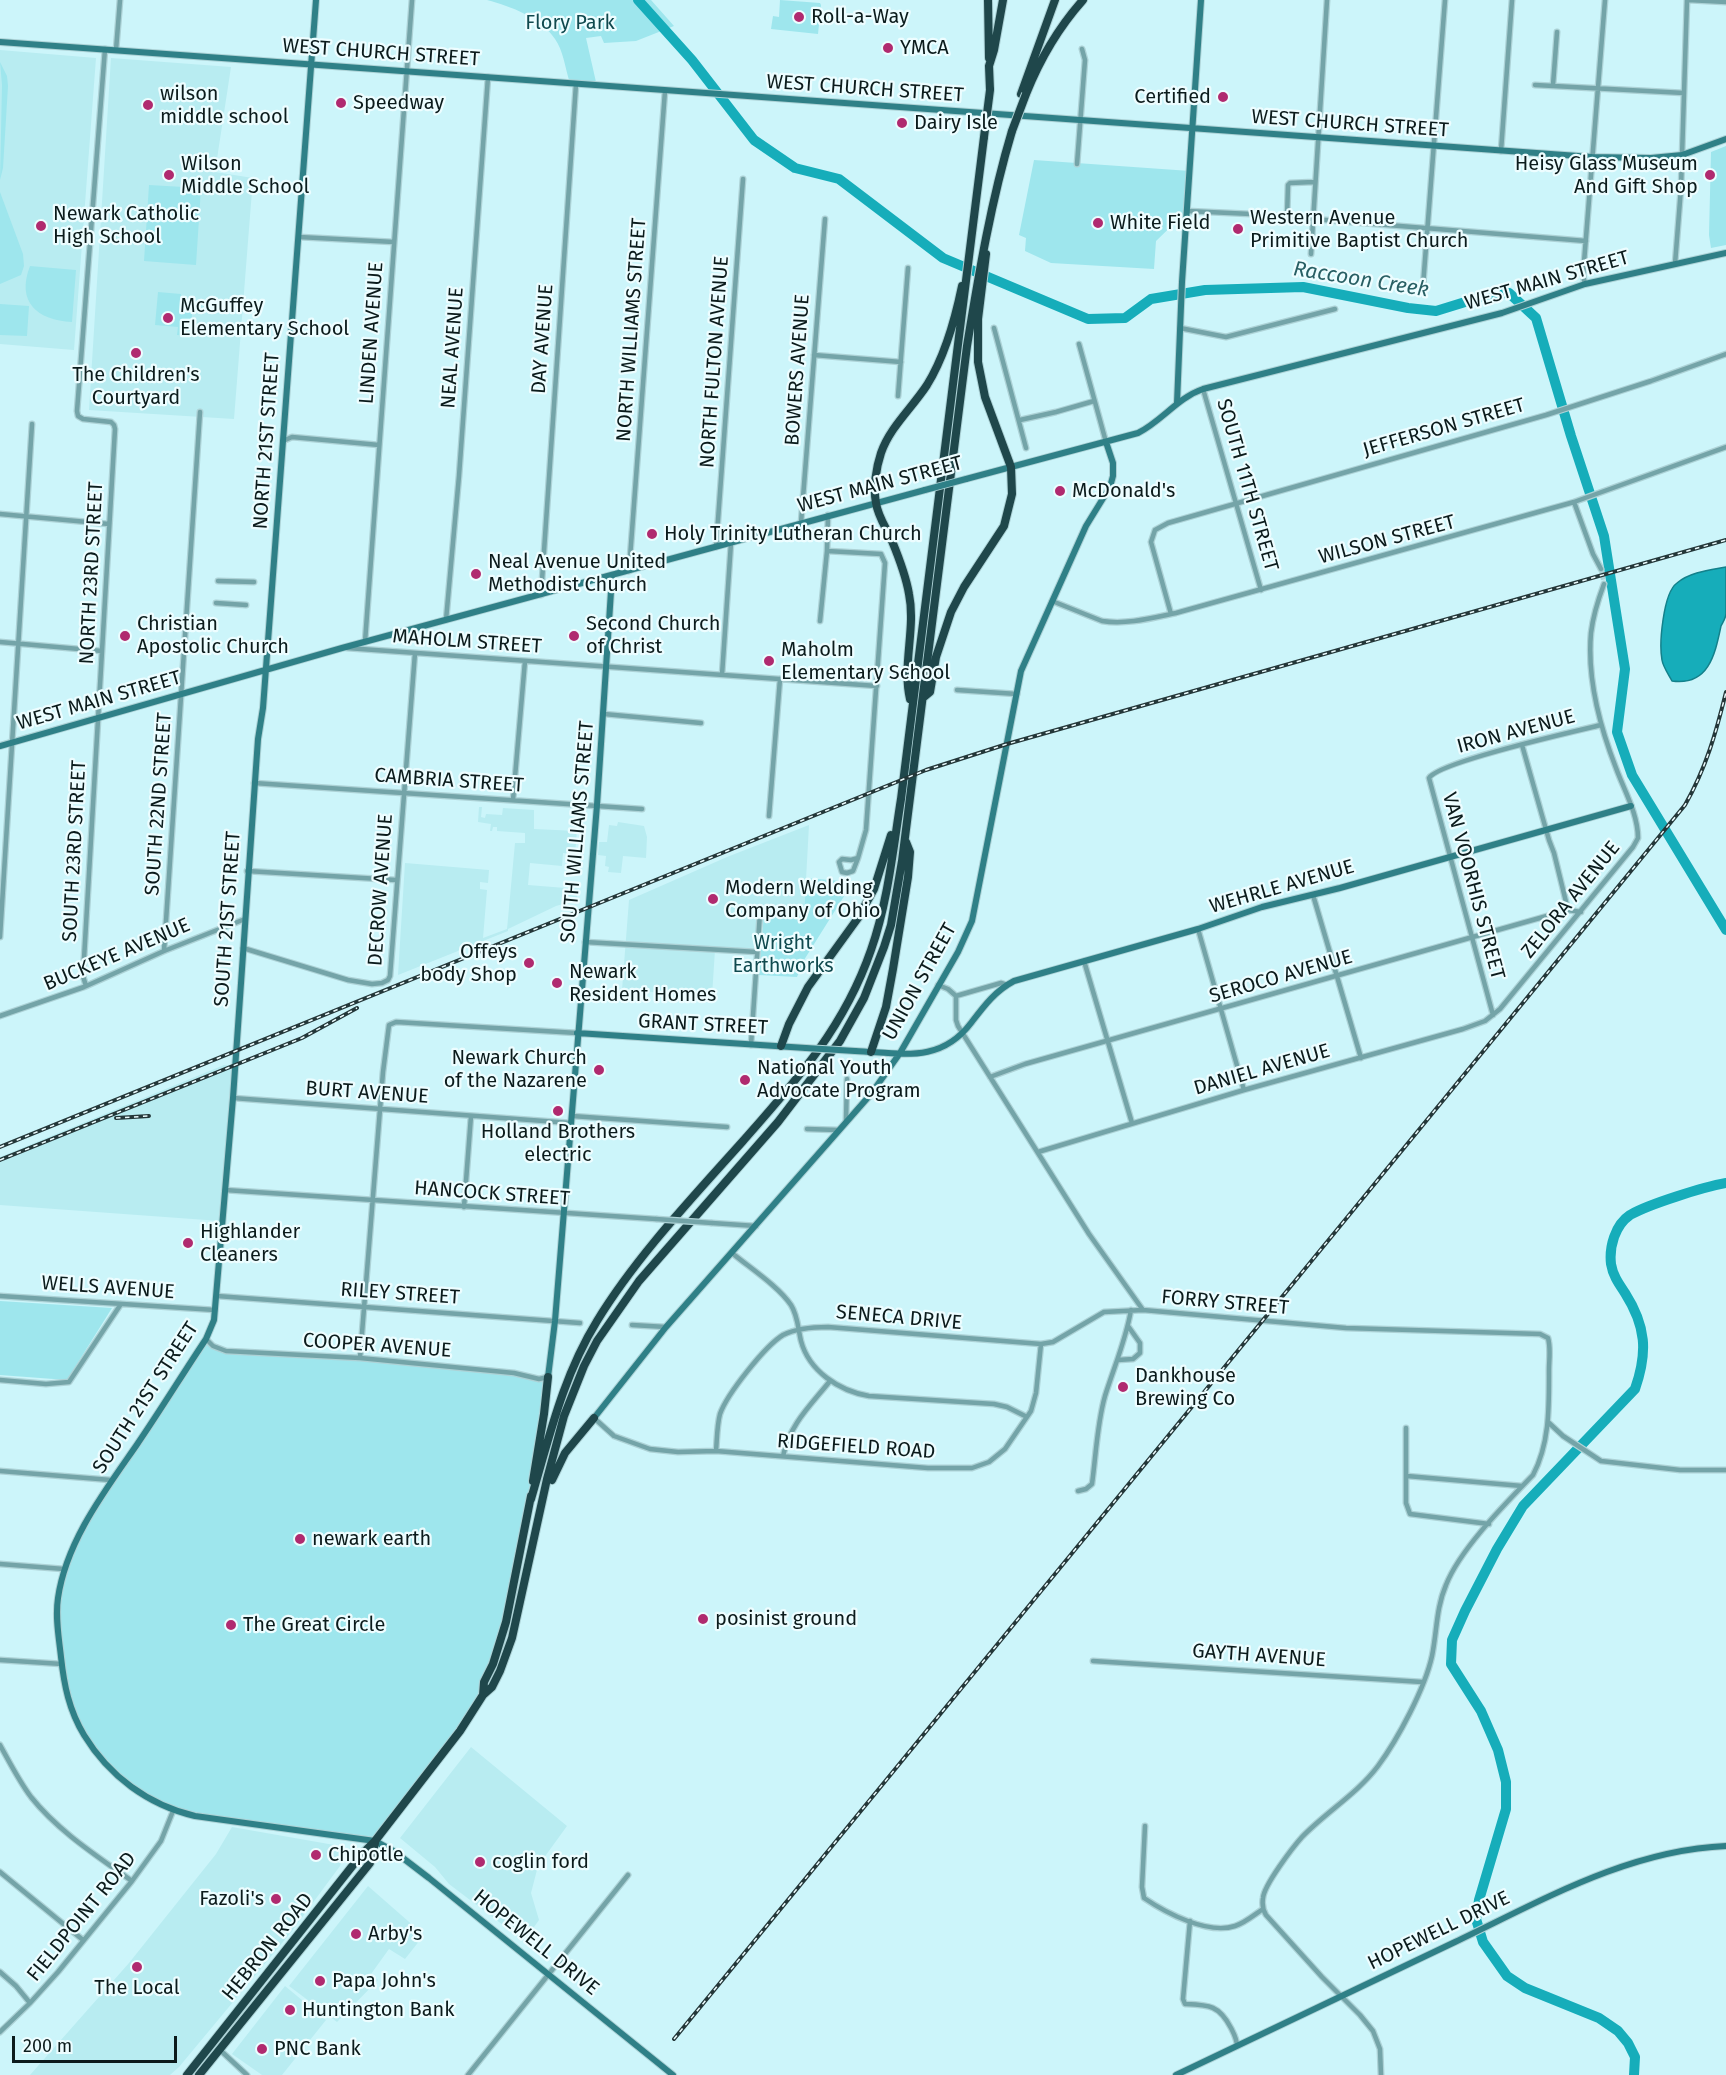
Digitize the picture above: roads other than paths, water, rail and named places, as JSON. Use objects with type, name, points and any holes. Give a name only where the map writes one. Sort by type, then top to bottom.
[{"type":"highway","points":[[531,1499],[560,1400],[572,1369],[597,1321],[625,1279],[810,1064],[843,1013],[872,949],[887,888],[901,799],[990,90],[988,0]]},
{"type":"highway","points":[[989,66],[1003,0]]},
{"type":"highway","points":[[543,1500],[569,1401],[584,1366],[613,1315],[661,1255],[806,1088],[853,1020],[876,972],[898,890],[967,346],[986,267],[986,236],[1011,134],[1055,0]]},
{"type":"highway","points":[[1023,94],[1048,47],[1083,0]]},
{"type":"highway","points":[[911,705],[907,686],[911,638],[909,594],[899,559],[875,502],[877,472],[883,448],[895,426],[928,383],[937,365],[964,288]]},
{"type":"highway","points":[[923,699],[930,692],[936,657],[951,612],[964,587],[1004,526],[1012,494],[1011,467],[981,381],[977,347],[978,294]]},
{"type":"highway","points":[[781,1046],[789,1024],[808,987],[858,918],[874,889],[886,856],[895,813],[901,799]]},
{"type":"highway","points":[[871,1052],[886,1007],[893,969],[910,852],[905,840]]},
{"type":"highway","points":[[531,1499],[548,1377]]},
{"type":"highway","points":[[543,1500],[556,1467],[594,1418]]},
{"type":"highway","name":"HEBRON ROAD","points":[[483,1695],[484,1682],[493,1664],[506,1622],[531,1499]]},
{"type":"highway","name":"HEBRON ROAD","points":[[187,2075],[361,1855],[375,1841],[460,1731],[483,1695],[492,1687],[512,1638],[543,1500]]},
{"type":"highway","name":"HEBRON ROAD","points":[[197,2075],[220,2050],[370,1863],[375,1841]]},
{"type":"highway","points":[[220,2050],[223,2036],[246,2007],[246,2000]]},
{"type":"highway","points":[[197,2075],[206,2061],[209,2046]]},
{"type":"street","points":[[116,50],[120,0]]},
{"type":"street","name":"NORTH 21ST STREET","points":[[266,670],[316,0]]},
{"type":"street","name":"LINDEN AVENUE","points":[[365,642],[412,0]]},
{"type":"street","points":[[1177,403],[1182,282],[1201,0]]},
{"type":"street","points":[[1311,254],[1327,0]]},
{"type":"street","points":[[1423,286],[1445,0]]},
{"type":"street","points":[[1501,151],[1512,0]]},
{"type":"street","points":[[1585,284],[1583,275],[1605,0]]},
{"type":"street","points":[[1675,264],[1682,155],[1687,0],[1726,2]]},
{"type":"street","points":[[1553,85],[1557,32]]},
{"type":"street","name":"WEST CHURCH STREET","points":[[0,42],[1592,157],[1651,159],[1682,155],[1726,139]]},
{"type":"street","name":"NORTH 23RD STREET","points":[[98,718],[115,429],[111,422],[83,419],[78,416],[82,330],[105,49]]},
{"type":"street","points":[[1077,164],[1085,60],[1082,49]]},
{"type":"street","name":"NEAL AVENUE","points":[[446,620],[459,476],[488,77]]},
{"type":"street","name":"DAY AVENUE","points":[[541,595],[576,84]]},
{"type":"street","points":[[1535,85],[1684,93]]},
{"type":"street","name":"NORTH WILLIAMS STREET","points":[[629,572],[665,91]]},
{"type":"street","name":"NORTH FULTON AVENUE","points":[[716,547],[743,179]]},
{"type":"street","points":[[1287,217],[1288,185],[1314,182]]},
{"type":"street","points":[[1187,211],[1586,241]]},
{"type":"street","name":"BOWERS AVENUE","points":[[801,523],[825,219]]},
{"type":"street","points":[[299,237],[394,242]]},
{"type":"street","name":"WEST MAIN STREET","points":[[0,746],[342,648],[629,572],[875,502],[1106,442],[1146,429],[1177,403],[1203,389],[1502,313],[1585,284],[1726,253]]},
{"type":"street","points":[[898,396],[908,268]]},
{"type":"street","points":[[1180,328],[1226,337],[1335,309]]},
{"type":"street","points":[[994,328],[1026,448]]},
{"type":"street","points":[[1079,344],[1106,442]]},
{"type":"street","name":"JEFFERSON STREET","points":[[1171,614],[1151,542],[1155,530],[1168,523],[1588,403],[1726,354]]},
{"type":"street","points":[[814,355],[901,362]]},
{"type":"street","name":"SOUTH 11TH STREET","points":[[1203,389],[1261,590]]},
{"type":"street","points":[[1020,420],[1094,401]]},
{"type":"street","name":"SOUTH 22ND STREET","points":[[164,951],[200,412]]},
{"type":"street","points":[[0,937],[32,424]]},
{"type":"street","points":[[283,441],[292,437],[379,445]]},
{"type":"street","name":"UNION STREET","points":[[594,1418],[666,1327],[870,1094],[900,1053],[961,946],[972,921],[1026,657],[1086,526],[1110,487],[1113,470],[1106,442]]},
{"type":"street","name":"WILSON STREET","points":[[1052,601],[1109,622],[1126,622],[1171,614],[1581,500],[1726,447]]},
{"type":"street","points":[[1574,502],[1593,554],[1601,569]]},
{"type":"street","points":[[0,514],[110,524]]},
{"type":"street","points":[[820,621],[828,515]]},
{"type":"street","points":[[722,675],[731,543]]},
{"type":"street","points":[[827,551],[875,553],[884,558],[883,614],[866,830],[858,858]]},
{"type":"street","name":"SOUTH WILLIAMS STREET","points":[[548,1377],[555,1321],[597,805],[612,576]]},
{"type":"street","points":[[218,581],[254,582]]},
{"type":"street","points":[[1604,584],[1594,615],[1590,651],[1593,683],[1601,725],[1631,806]]},
{"type":"street","points":[[216,603],[246,605]]},
{"type":"street","points":[[0,642],[102,651]]},
{"type":"street","name":"MAHOLM STREET","points":[[342,648],[877,686]]},
{"type":"street","name":"DECROW AVENUE","points":[[243,948],[348,980],[382,984],[388,980],[415,653]]},
{"type":"street","points":[[513,800],[525,661]]},
{"type":"street","name":"SOUTH 21ST STREET","points":[[266,670],[264,708],[258,739],[254,783],[233,1098],[217,1296],[212,1328],[111,1480],[76,1542],[64,1569],[56,1615],[63,1680],[69,1702],[81,1730],[98,1755],[118,1776],[147,1798],[173,1811],[215,1820],[375,1841]]},
{"type":"street","points":[[769,816],[780,679]]},
{"type":"street","points":[[957,690],[1017,694]]},
{"type":"street","points":[[603,714],[701,723]]},
{"type":"street","name":"SOUTH 23RD STREET","points":[[86,986],[83,976],[98,718]]},
{"type":"street","name":"IRON AVENUE","points":[[1439,770],[1522,745],[1601,725]]},
{"type":"street","points":[[1522,745],[1554,853],[1568,910]]},
{"type":"street","name":"VAN VOORHIS STREET","points":[[1439,770],[1431,774],[1428,780],[1493,1015]]},
{"type":"street","name":"CAMBRIA STREET","points":[[254,783],[642,809]]},
{"type":"street","name":"ZELORA AVENUE","points":[[1493,1015],[1515,993],[1633,847],[1638,838],[1631,806]]},
{"type":"street","name":"WEHRLE AVENUE","points":[[900,1053],[921,1054],[950,1045],[963,1034],[991,997],[1014,981],[1198,929],[1262,907],[1313,895],[1631,806]]},
{"type":"street","points":[[247,871],[396,880]]},
{"type":"street","points":[[1313,895],[1361,1058]]},
{"type":"street","name":"SEROCO AVENUE","points":[[990,1077],[1025,1064],[1568,910],[1581,912]]},
{"type":"street","points":[[751,1045],[760,913]]},
{"type":"street","name":"BUCKEYE AVENUE","points":[[0,1016],[86,986],[164,951],[245,919]]},
{"type":"street","points":[[1198,929],[1244,1090]]},
{"type":"street","points":[[585,942],[757,952]]},
{"type":"street","points":[[1084,961],[1132,1123]]},
{"type":"street","points":[[956,996],[1001,983],[1007,985]]},
{"type":"street","points":[[938,985],[948,989],[956,996],[956,1022],[963,1034]]},
{"type":"street","name":"DANIEL AVENUE","points":[[1038,1152],[1244,1090],[1463,1029],[1485,1021],[1493,1015]]},
{"type":"street","name":"GRANT STREET","points":[[381,1108],[387,1032],[389,1026],[396,1022],[900,1053]]},
{"type":"street","name":"FORRY STREET","points":[[963,1034],[1089,1234],[1143,1310],[1346,1328],[1543,1335],[1549,1341],[1548,1422],[1536,1469],[1456,1564],[1437,1612],[1432,1656],[1407,1717],[1380,1763],[1362,1784],[1296,1844],[1266,1888],[1263,1896],[1263,1909]]},
{"type":"street","points":[[846,1121],[847,1078]]},
{"type":"street","name":"BURT AVENUE","points":[[233,1098],[471,1116],[727,1127]]},
{"type":"street","points":[[360,1358],[381,1108]]},
{"type":"street","points":[[464,1207],[471,1116]]},
{"type":"street","points":[[807,1128],[838,1130]]},
{"type":"street","name":"HANCOCK STREET","points":[[225,1190],[756,1226]]},
{"type":"street","points":[[732,1253],[786,1299],[795,1312],[807,1356],[830,1381],[860,1394],[994,1404],[1007,1407],[1028,1417]]},
{"type":"street","name":"WELLS AVENUE","points":[[0,1296],[215,1310]]},
{"type":"street","name":"RILEY STREET","points":[[217,1296],[580,1323]]},
{"type":"street","points":[[0,1380],[46,1384],[69,1382],[121,1304]]},
{"type":"street","points":[[1078,1491],[1092,1484],[1102,1411],[1131,1310]]},
{"type":"street","name":"SENECA DRIVE","points":[[716,1451],[719,1418],[732,1392],[775,1342],[784,1335],[813,1327],[828,1327],[1041,1344],[1053,1342],[1104,1312],[1143,1310]]},
{"type":"street","points":[[632,1325],[666,1327]]},
{"type":"street","points":[[1118,1360],[1133,1359],[1141,1350],[1140,1343],[1128,1326]]},
{"type":"street","name":"COOPER AVENUE","points":[[206,1340],[213,1346],[226,1351],[360,1358],[514,1373],[539,1379],[548,1377]]},
{"type":"street","name":"RIDGEFIELD ROAD","points":[[594,1418],[614,1436],[640,1447],[678,1452],[716,1451],[928,1468],[972,1468],[989,1462],[1002,1452],[1028,1417],[1036,1393],[1041,1344]]},
{"type":"street","points":[[783,1456],[788,1436],[794,1426],[830,1381]]},
{"type":"street","points":[[1548,1422],[1566,1439],[1595,1458],[1611,1464],[1680,1470],[1726,1470]]},
{"type":"street","points":[[1406,1428],[1407,1510],[1410,1514],[1489,1524]]},
{"type":"street","points":[[0,1471],[111,1480]]},
{"type":"street","points":[[1407,1476],[1522,1486]]},
{"type":"street","points":[[0,1564],[64,1569]]},
{"type":"street","points":[[0,1660],[62,1664]]},
{"type":"street","name":"GAYTH AVENUE","points":[[1093,1661],[1422,1682]]},
{"type":"street","points":[[0,1745],[32,1799],[66,1831],[132,1881]]},
{"type":"street","name":"FIELDPOINT ROAD","points":[[0,2032],[30,2004],[58,1972],[132,1881],[161,1841],[173,1811]]},
{"type":"street","points":[[1145,1826],[1142,1896],[1161,1910],[1215,1928],[1229,1928],[1241,1924],[1263,1909],[1322,1977],[1360,2015],[1379,2042],[1382,2059],[1381,2075]]},
{"type":"street","name":"HOPEWELL DRIVE","points":[[375,1841],[412,1865],[673,2075]]},
{"type":"street","name":"HOPEWELL DRIVE","points":[[1176,2075],[1510,1915],[1619,1867],[1678,1851],[1726,1846]]},
{"type":"street","points":[[0,1872],[83,1940]]},
{"type":"street","points":[[468,2075],[628,1875]]},
{"type":"street","points":[[1190,1921],[1183,2000],[1185,2004],[1211,2006],[1222,2012],[1237,2040],[1237,2046]]},
{"type":"street","points":[[0,1972],[16,1986],[30,2004]]},
{"type":"street","points":[[220,2050],[247,2075]]},
{"type":"waterway","name":"Raccoon Creek","points":[[638,0],[692,60],[754,140],[795,168],[839,179],[943,258],[1088,319],[1125,318],[1151,299],[1205,290],[1303,287],[1408,308],[1436,311],[1491,294],[1509,293],[1536,318],[1604,536],[1625,669],[1617,732],[1632,775],[1726,930]]},
{"type":"waterway","points":[[1634,2075],[1635,2057],[1628,2043],[1618,2031],[1599,2018],[1525,1988],[1507,1976],[1483,1942],[1476,1919],[1479,1900],[1506,1809],[1506,1782],[1498,1750],[1481,1711],[1451,1664],[1452,1640],[1497,1549],[1523,1506],[1635,1389],[1642,1363],[1641,1328],[1611,1264],[1612,1244],[1620,1224],[1630,1215],[1650,1206],[1726,1183]]},
{"type":"tunnel","points":[[1601,569],[1604,584]]},
{"type":"railway","points":[[0,1147],[926,770],[1007,744],[1726,540]]},
{"type":"railway","points":[[674,2039],[1685,805],[1710,750],[1726,692]]},
{"type":"railway","points":[[0,1160],[302,1038],[357,1008]]},
{"type":"railway","points":[[116,1118],[149,1116]]},
{"type":"place","name":"Roll-a-Way","points":[[799,17]]},
{"type":"place","name":"YMCA","points":[[888,48]]},
{"type":"place","name":"Certified","points":[[1223,97]]},
{"type":"place","name":"Speedway","points":[[341,103]]},
{"type":"place","name":"wilson middle school","points":[[148,105]]},
{"type":"place","name":"Dairy Isle","points":[[902,123]]},
{"type":"place","name":"Wilson Middle School","points":[[169,175]]},
{"type":"place","name":"Heisy Glass Museum And Gift Shop","points":[[1710,175]]},
{"type":"place","name":"White Field","points":[[1098,223]]},
{"type":"place","name":"Newark Catholic High School","points":[[41,226]]},
{"type":"place","name":"Western Avenue Primitive Baptist Church","points":[[1238,229]]},
{"type":"place","name":"McGuffey Elementary School","points":[[168,318]]},
{"type":"place","name":"The Children's Courtyard","points":[[136,353]]},
{"type":"place","name":"McDonald's","points":[[1060,491]]},
{"type":"place","name":"Holy Trinity Lutheran Church","points":[[652,534]]},
{"type":"place","name":"Neal Avenue United Methodist Church","points":[[476,574]]},
{"type":"place","name":"Christian Apostolic Church","points":[[125,636]]},
{"type":"place","name":"Second Church of Christ","points":[[574,636]]},
{"type":"place","name":"Maholm Elementary School","points":[[769,661]]},
{"type":"place","name":"Modern Welding Company of Ohio","points":[[713,899]]},
{"type":"place","name":"Offeys body Shop","points":[[529,963]]},
{"type":"place","name":"Newark Resident Homes","points":[[557,983]]},
{"type":"place","name":"Newark Church of the Nazarene","points":[[599,1070]]},
{"type":"place","name":"National Youth Advocate Program","points":[[745,1080]]},
{"type":"place","name":"Holland Brothers electric","points":[[558,1111]]},
{"type":"place","name":"Highlander Cleaners","points":[[188,1243]]},
{"type":"place","name":"Dankhouse Brewing Co","points":[[1123,1387]]},
{"type":"place","name":"newark earth","points":[[300,1539]]},
{"type":"place","name":"posinist ground","points":[[703,1619]]},
{"type":"place","name":"The Great Circle","points":[[231,1625]]},
{"type":"place","name":"Chipotle","points":[[316,1855]]},
{"type":"place","name":"coglin ford","points":[[480,1862]]},
{"type":"place","name":"Fazoli's","points":[[276,1899]]},
{"type":"place","name":"Arby's","points":[[356,1934]]},
{"type":"place","name":"The Local","points":[[137,1967]]},
{"type":"place","name":"Papa John's","points":[[320,1981]]},
{"type":"place","name":"Huntington Bank","points":[[290,2010]]},
{"type":"place","name":"PNC Bank","points":[[262,2049]]},
{"type":"park label","name":"Flory Park","points":[[570,23]]},
{"type":"park label","name":"Wright Earthworks","points":[[783,954]]}]
